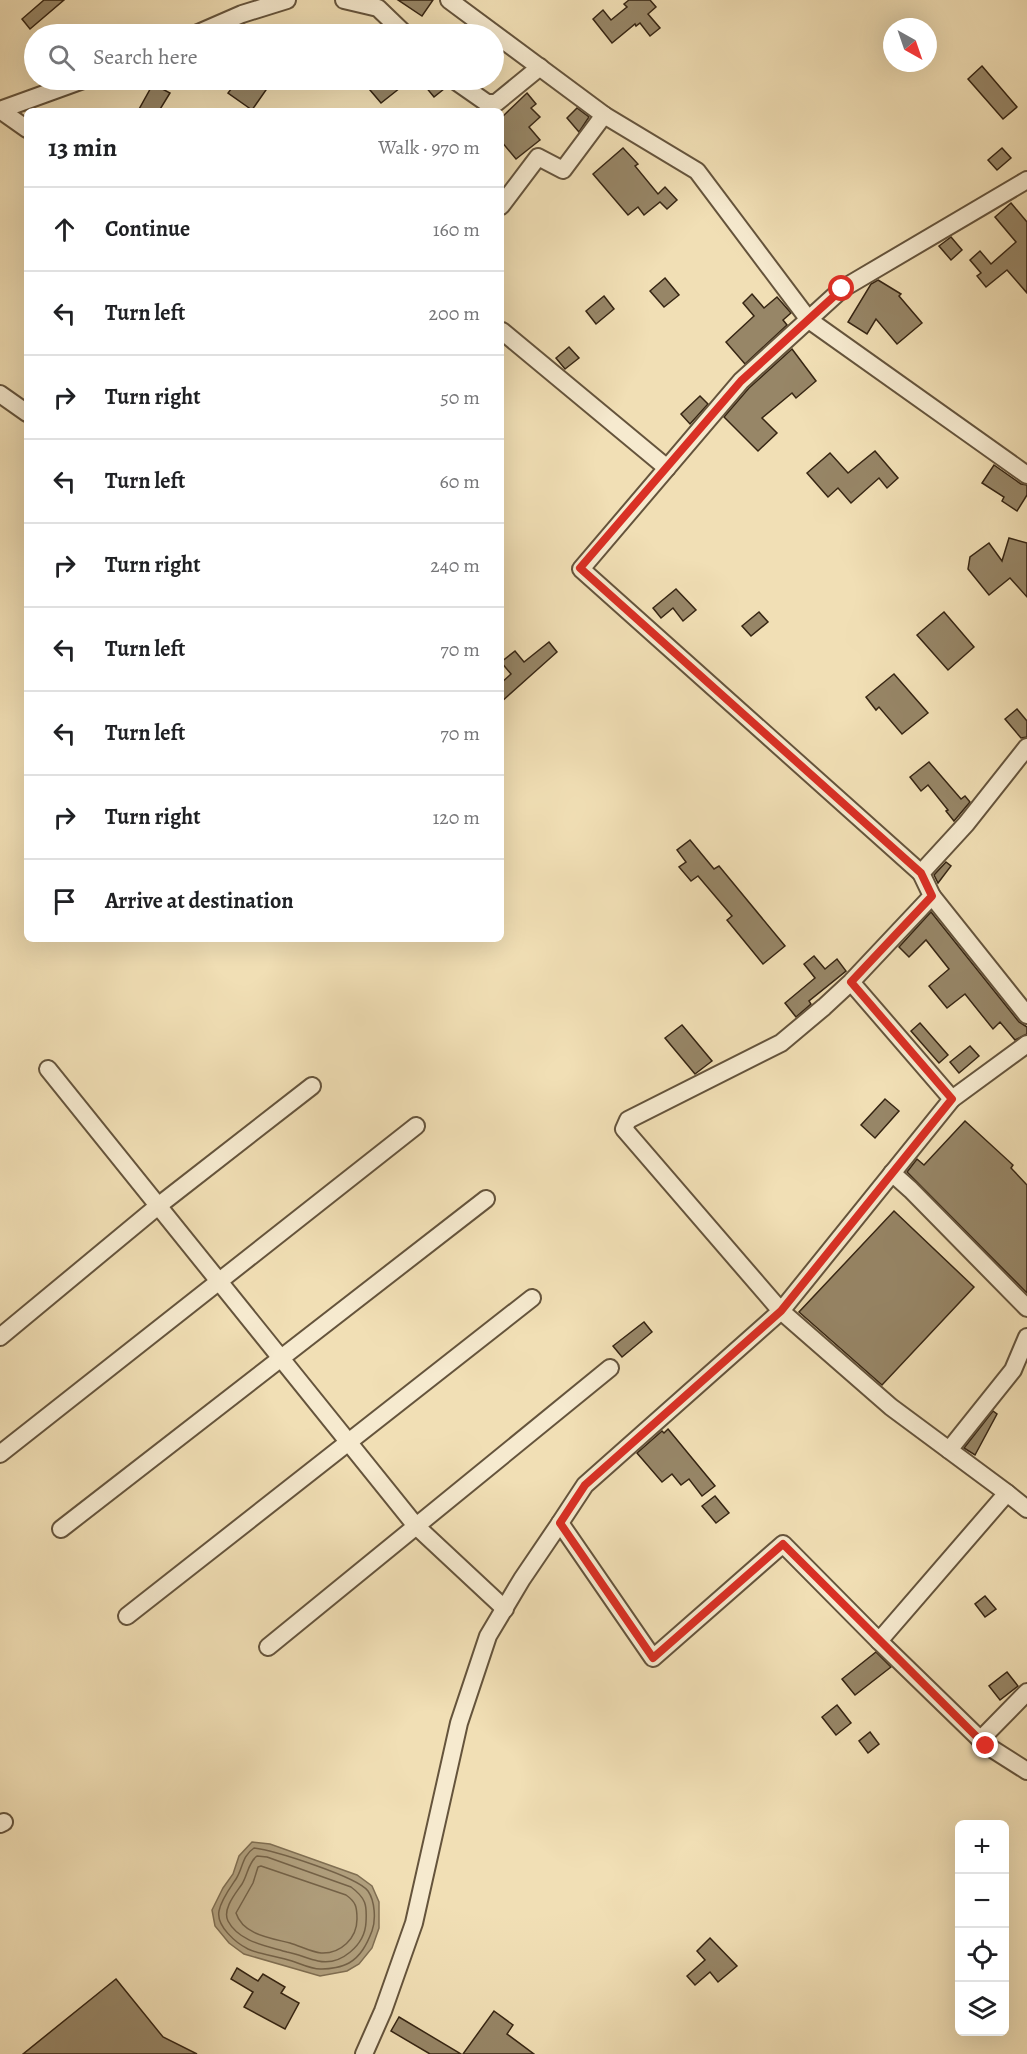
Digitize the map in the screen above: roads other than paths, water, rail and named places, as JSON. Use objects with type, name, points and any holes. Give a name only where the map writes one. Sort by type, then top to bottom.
[{"type":"street","points":[[219,24],[287,0]]},
{"type":"street","points":[[344,0],[378,8],[395,24]]},
{"type":"street","points":[[449,0],[482,24]]},
{"type":"street","points":[[504,40],[604,116],[697,171],[809,320],[1027,475]]},
{"type":"street","points":[[469,90],[487,102],[496,103],[540,67]]},
{"type":"street","points":[[0,110],[55,90]]},
{"type":"street","points":[[0,110],[24,127]]},
{"type":"street","points":[[504,202],[538,157],[563,170],[604,116]]},
{"type":"street","points":[[1024,1004],[932,896],[921,873],[580,568],[741,381],[842,289],[1027,180]]},
{"type":"street","points":[[504,333],[667,468]]},
{"type":"street","points":[[0,393],[24,411]]},
{"type":"street","points":[[921,873],[966,824],[1027,747]]},
{"type":"street","points":[[932,896],[851,982],[781,1043],[627,1120],[624,1130],[781,1311],[891,1407],[1027,1509]]},
{"type":"street","points":[[851,982],[952,1099]]},
{"type":"street","points":[[364,2054],[383,2011],[414,1923],[459,1723],[488,1636],[560,1523],[585,1485],[781,1311],[952,1099],[1027,1044]]},
{"type":"street","points":[[48,1069],[416,1526],[505,1609]]},
{"type":"street","points":[[0,1337],[158,1206],[312,1086]]},
{"type":"street","points":[[0,1454],[416,1126]]},
{"type":"street","points":[[892,1173],[920,1198],[1027,1308]]},
{"type":"street","points":[[61,1529],[486,1199]]},
{"type":"street","points":[[127,1616],[532,1298]]},
{"type":"street","points":[[949,1450],[1013,1370],[1027,1337]]},
{"type":"street","points":[[268,1647],[610,1368]]},
{"type":"street","points":[[879,1641],[1007,1493]]},
{"type":"street","points":[[560,1523],[653,1658],[783,1544],[986,1746],[1027,1771]]},
{"type":"street","points":[[980,1740],[1027,1692]]},
{"type":"water","points":[[252,1842],[270,1844],[357,1875],[372,1886],[379,1902],[379,1928],[372,1948],[359,1964],[347,1971],[320,1976],[244,1954],[229,1943],[215,1926],[212,1910],[233,1874],[239,1856]]}]
